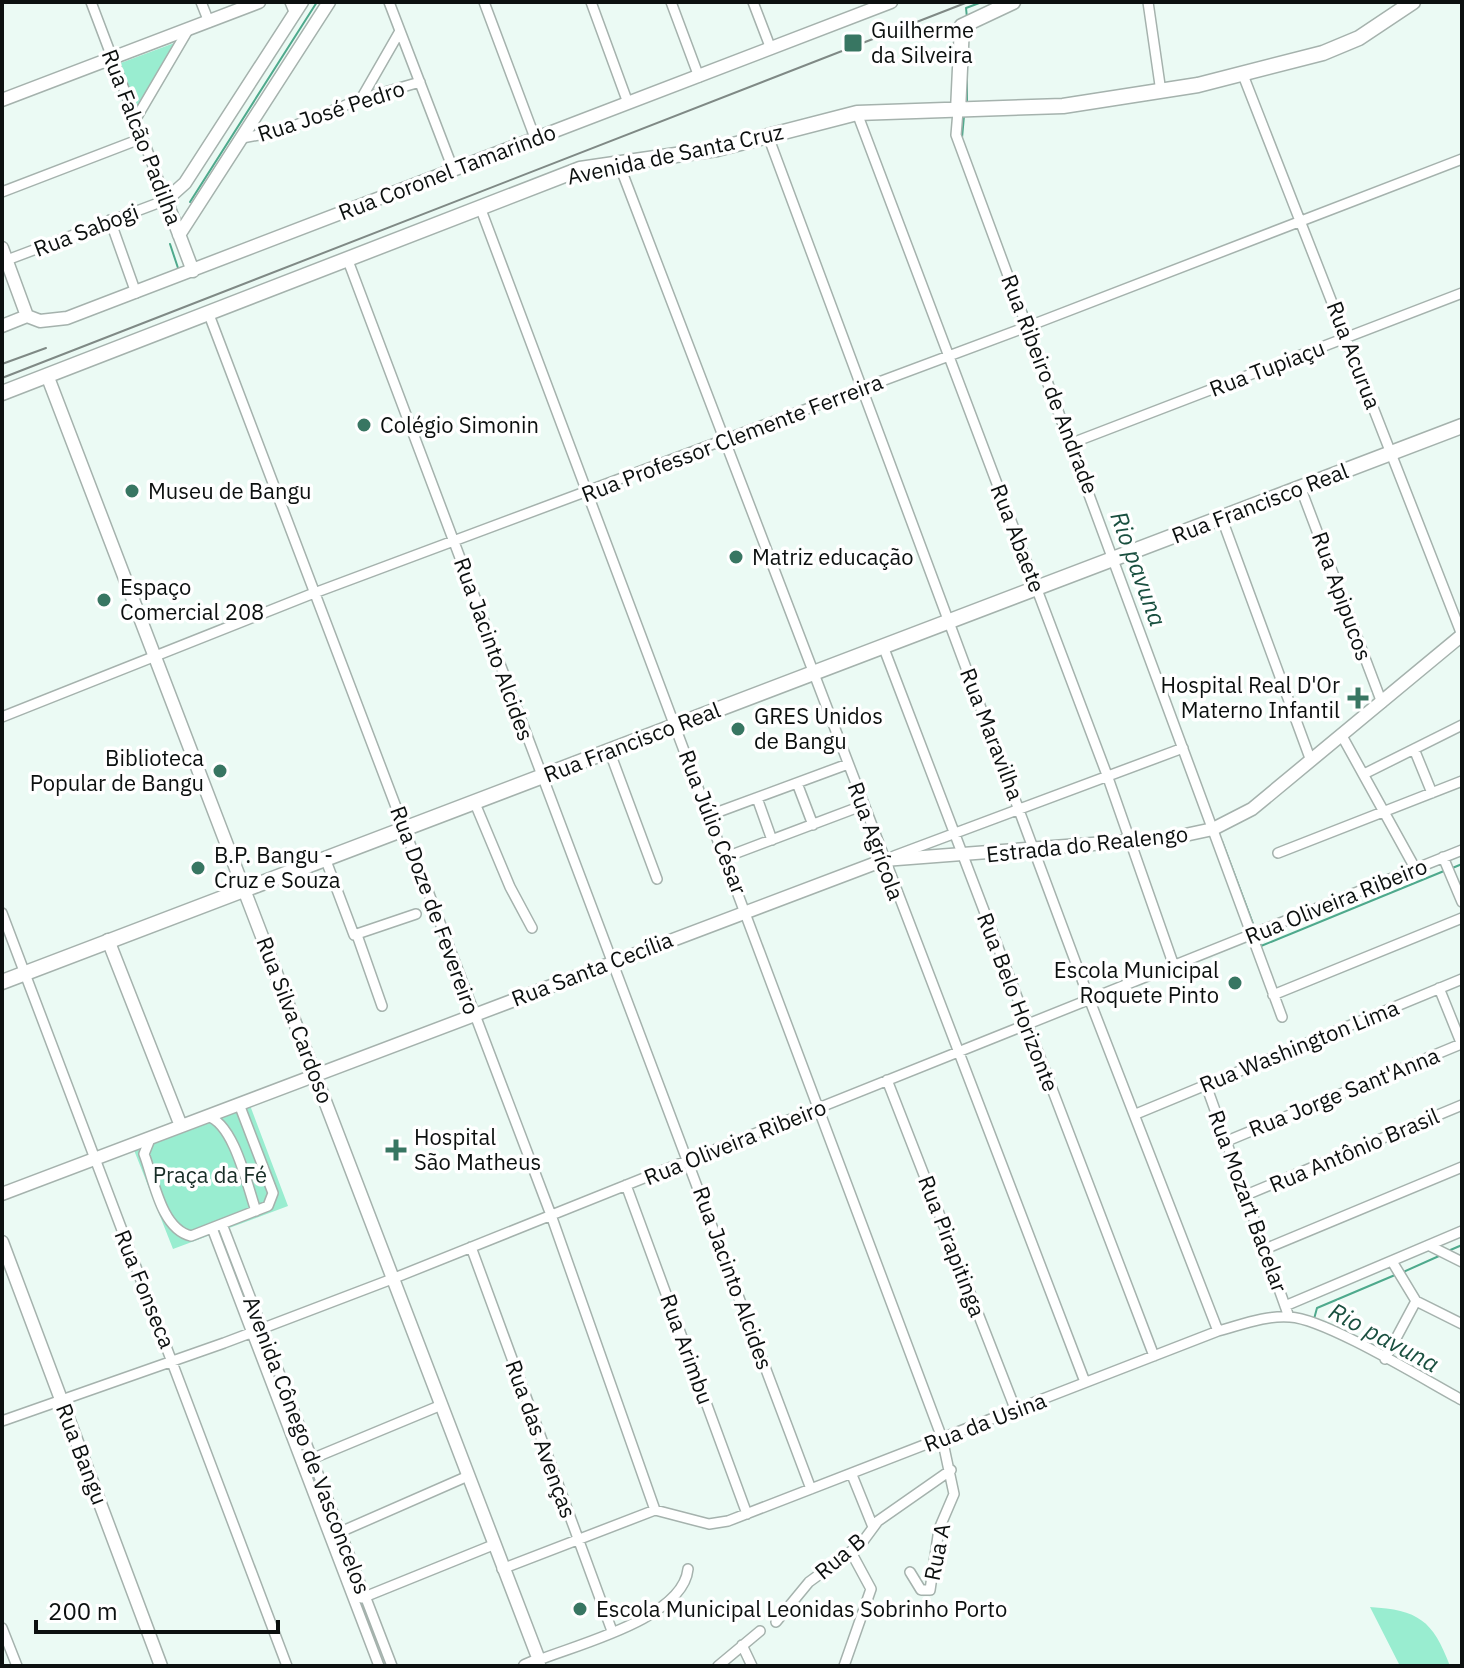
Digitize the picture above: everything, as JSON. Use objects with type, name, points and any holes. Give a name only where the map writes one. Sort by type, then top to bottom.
[{"type":"main road","points":[[958,111],[962,26],[969,19],[1013,2]]},
{"type":"main road","name":"Avenida de Santa Cruz","points":[[2,393],[580,169],[692,154],[857,113],[1063,106],[1161,92],[1243,75],[1359,38],[1413,2]]},
{"type":"main road","name":"Rua Francisco Real","points":[[2,982],[1462,426]]},
{"type":"street","name":"Rua Falcão Padilha","points":[[91,2],[140,139],[193,271]]},
{"type":"street","points":[[201,2],[209,22]]},
{"type":"street","points":[[2,100],[259,2]]},
{"type":"street","points":[[166,200],[185,183],[292,8],[302,2]]},
{"type":"street","points":[[179,235],[329,2]]},
{"type":"street","points":[[389,2],[453,169]]},
{"type":"street","points":[[484,2],[535,138]]},
{"type":"street","points":[[591,2],[628,103]]},
{"type":"street","points":[[671,2],[699,77]]},
{"type":"street","points":[[753,2],[771,49]]},
{"type":"street","name":"Rua Coronel Tamarindo","points":[[2,326],[27,316],[40,321],[67,318],[136,293],[891,2]]},
{"type":"street","points":[[1148,2],[1161,92]]},
{"type":"street","points":[[134,122],[188,30]]},
{"type":"street","points":[[361,99],[400,31]]},
{"type":"street","name":"Rua Acurua","points":[[1243,75],[1462,635]]},
{"type":"street","name":"Rua José Pedro","points":[[242,138],[281,131],[361,99],[420,82]]},
{"type":"street","name":"Rua Ribeiro de Andrade","points":[[958,111],[956,135],[1031,325],[1282,1017]]},
{"type":"street","name":"Rua Abaete","points":[[857,113],[1107,775],[1174,966]]},
{"type":"street","name":"Rua Maravilha","points":[[768,136],[864,387],[1090,1001],[1218,1331]]},
{"type":"street","points":[[2,192],[140,139]]},
{"type":"street","name":"Rua Professor Clemente Ferreira","points":[[2,717],[317,592],[1031,325],[1462,159]]},
{"type":"street","name":"Rua Agrícola","points":[[619,164],[956,1052],[1085,1382]]},
{"type":"street","name":"Rua Sabogi","points":[[4,254],[166,200]]},
{"type":"street","name":"Rua Júlio César","points":[[480,207],[942,1438]]},
{"type":"street","points":[[110,220],[136,293]]},
{"type":"street","points":[[4,254],[27,316]]},
{"type":"street","name":"Rua Jacinto Alcides","points":[[347,258],[811,1489]]},
{"type":"street","name":"Rua Tupiaçu","points":[[1074,443],[1462,293]]},
{"type":"street","name":"Rua Doze de Fevereiro","points":[[208,312],[406,827],[472,1014],[551,1215],[655,1510]]},
{"type":"street","name":"Rua Silva Cardoso","points":[[47,375],[157,655],[439,1406],[540,1663]]},
{"type":"street","name":"Rua Apipucos","points":[[1301,489],[1382,703]]},
{"type":"street","points":[[1222,519],[1311,761]]},
{"type":"street","name":"Estrada do Realengo","points":[[884,860],[1171,838],[1213,829],[1252,809],[1462,635]]},
{"type":"street","name":"Rua Belo Horizonte","points":[[883,646],[1154,1356]]},
{"type":"street","points":[[1364,774],[1462,725]]},
{"type":"street","points":[[1342,736],[1415,868]]},
{"type":"street","name":"Rua Santa Cecília","points":[[2,1194],[954,831],[1183,748]]},
{"type":"street","points":[[1414,749],[1432,793]]},
{"type":"street","points":[[609,750],[657,879]]},
{"type":"street","points":[[710,815],[848,764]]},
{"type":"street","points":[[1278,853],[1462,781]]},
{"type":"street","points":[[797,783],[813,825]]},
{"type":"street","points":[[757,798],[772,840]]},
{"type":"street","points":[[474,801],[510,887],[532,928]]},
{"type":"street","points":[[726,857],[864,805]]},
{"type":"street","name":"Rua Oliveira Ribeiro","points":[[2,1421],[174,1362],[392,1279],[1462,850]]},
{"type":"street","points":[[1443,857],[1462,902]]},
{"type":"street","points":[[325,858],[382,1006]]},
{"type":"street","name":"Rua Fonseca","points":[[2,913],[287,1666]]},
{"type":"street","points":[[357,935],[416,914]]},
{"type":"street","points":[[1273,995],[1462,918]]},
{"type":"street","points":[[108,940],[181,1126]]},
{"type":"street","name":"Rua Washington Lima","points":[[1136,1114],[1462,979]]},
{"type":"street","points":[[1439,988],[1462,1044]]},
{"type":"street","name":"Rua Jorge Sant'Anna","points":[[1227,1141],[1462,1044]]},
{"type":"street","name":"Rua Pirapitinga","points":[[887,1080],[1016,1411]]},
{"type":"street","name":"Rua Mozart Bacelar","points":[[1206,1085],[1289,1317]]},
{"type":"street","points":[[153,1137],[144,1154],[169,1221],[181,1234],[191,1236],[268,1206],[273,1193],[239,1104]]},
{"type":"street","name":"Rua Antônio Brasil","points":[[1246,1195],[1462,1105]]},
{"type":"street","points":[[207,1116],[216,1118],[226,1129],[256,1211]]},
{"type":"street","points":[[1265,1249],[1462,1167]]},
{"type":"street","name":"Rua Arimbu","points":[[626,1185],[747,1514]]},
{"type":"street","name":"Avenida Cônego de Vasconcelos","points":[[217,1226],[263,1329],[392,1666]]},
{"type":"street","name":"Avenida Cônego de Vasconcelos","points":[[217,1226],[252,1333],[379,1666]]},
{"type":"street","points":[[1285,1306],[1393,1263],[1462,1231]]},
{"type":"street","name":"Rua Bangu","points":[[2,1242],[161,1666]]},
{"type":"street","points":[[1430,1246],[1462,1262]]},
{"type":"street","name":"Rua das Avenças","points":[[471,1247],[612,1631]]},
{"type":"street","points":[[1393,1263],[1416,1301],[1462,1324]]},
{"type":"street","points":[[1385,1359],[1416,1301]]},
{"type":"street","name":"Rua da Usina","points":[[655,1510],[709,1524],[747,1514],[1218,1331],[1252,1322],[1289,1317],[1317,1324],[1462,1400]]},
{"type":"street","points":[[302,1463],[439,1406]]},
{"type":"street","name":"Rua A","points":[[910,1572],[921,1590],[930,1590],[939,1529],[954,1494],[942,1438]]},
{"type":"street","name":"Rua B","points":[[776,1622],[818,1574],[851,1552],[873,1527],[951,1470]]},
{"type":"street","points":[[852,1475],[873,1527]]},
{"type":"street","points":[[331,1536],[468,1476]]},
{"type":"street","points":[[502,1569],[655,1510]]},
{"type":"street","points":[[355,1600],[493,1545]]},
{"type":"street","points":[[844,1666],[871,1589],[851,1552]]},
{"type":"street","points":[[525,1666],[540,1663],[670,1603],[683,1587],[688,1569]]},
{"type":"street","points":[[2,1628],[17,1666]]},
{"type":"street","points":[[718,1666],[760,1631]]},
{"type":"street","points":[[742,1645],[752,1666]]},
{"type":"green space","points":[[177,42],[136,110],[118,64]]},
{"type":"green space","name":"Praça da Fé","points":[[248,1100],[288,1206],[173,1249],[132,1145]]},
{"type":"green space","points":[[1370,1607],[1400,1611],[1422,1620],[1437,1638],[1450,1666],[1400,1666]]},
{"type":"waterway","points":[[190,202],[317,2]]},
{"type":"waterway","name":"Rio pavuna","points":[[967,18],[966,8],[982,2]]},
{"type":"waterway","name":"Rio pavuna","points":[[967,61],[967,102]]},
{"type":"waterway","name":"Rio pavuna","points":[[962,138],[964,116]]},
{"type":"waterway","points":[[170,244],[178,268]]},
{"type":"waterway","name":"Rio pavuna","points":[[1017,286],[1030,321]]},
{"type":"waterway","name":"Rio pavuna","points":[[1032,327],[1073,438]]},
{"type":"waterway","name":"Rio pavuna","points":[[1075,444],[1092,490]]},
{"type":"waterway","name":"Rio pavuna","points":[[1222,841],[1255,929]]},
{"type":"waterway","name":"Rio pavuna","points":[[1450,869],[1462,864]]},
{"type":"waterway","name":"Rio pavuna","points":[[1257,935],[1261,946],[1444,871]]},
{"type":"waterway","name":"Rio pavuna","points":[[1448,1251],[1462,1245]]},
{"type":"waterway","name":"Rio pavuna","points":[[1401,1273],[1439,1256]]},
{"type":"waterway","name":"Rio pavuna","points":[[1314,1319],[1317,1308],[1395,1275]]},
{"type":"railway","points":[[2,378],[968,2]]},
{"type":"railway","points":[[2,364],[46,348]]},
{"type":"place","name":"Guilherme da Silveira","points":[[853,43]]},
{"type":"place","name":"Colégio Simonin","points":[[364,425]]},
{"type":"place","name":"Museu de Bangu","points":[[132,491]]},
{"type":"place","name":"Matriz educação","points":[[736,557]]},
{"type":"place","name":"Espaço Comercial 208","points":[[104,600]]},
{"type":"place","name":"Hospital Real D'Or Materno Infantil","points":[[1358,698]]},
{"type":"place","name":"GRES Unidos de Bangu","points":[[738,729]]},
{"type":"place","name":"Biblioteca Popular de Bangu","points":[[220,771]]},
{"type":"place","name":"B.P. Bangu - Cruz e Souza","points":[[198,868]]},
{"type":"place","name":"Escola Municipal Roquete Pinto","points":[[1235,983]]},
{"type":"place","name":"Hospital São Matheus","points":[[396,1150]]},
{"type":"place","name":"Escola Municipal Leonidas Sobrinho Porto","points":[[580,1609]]}]
